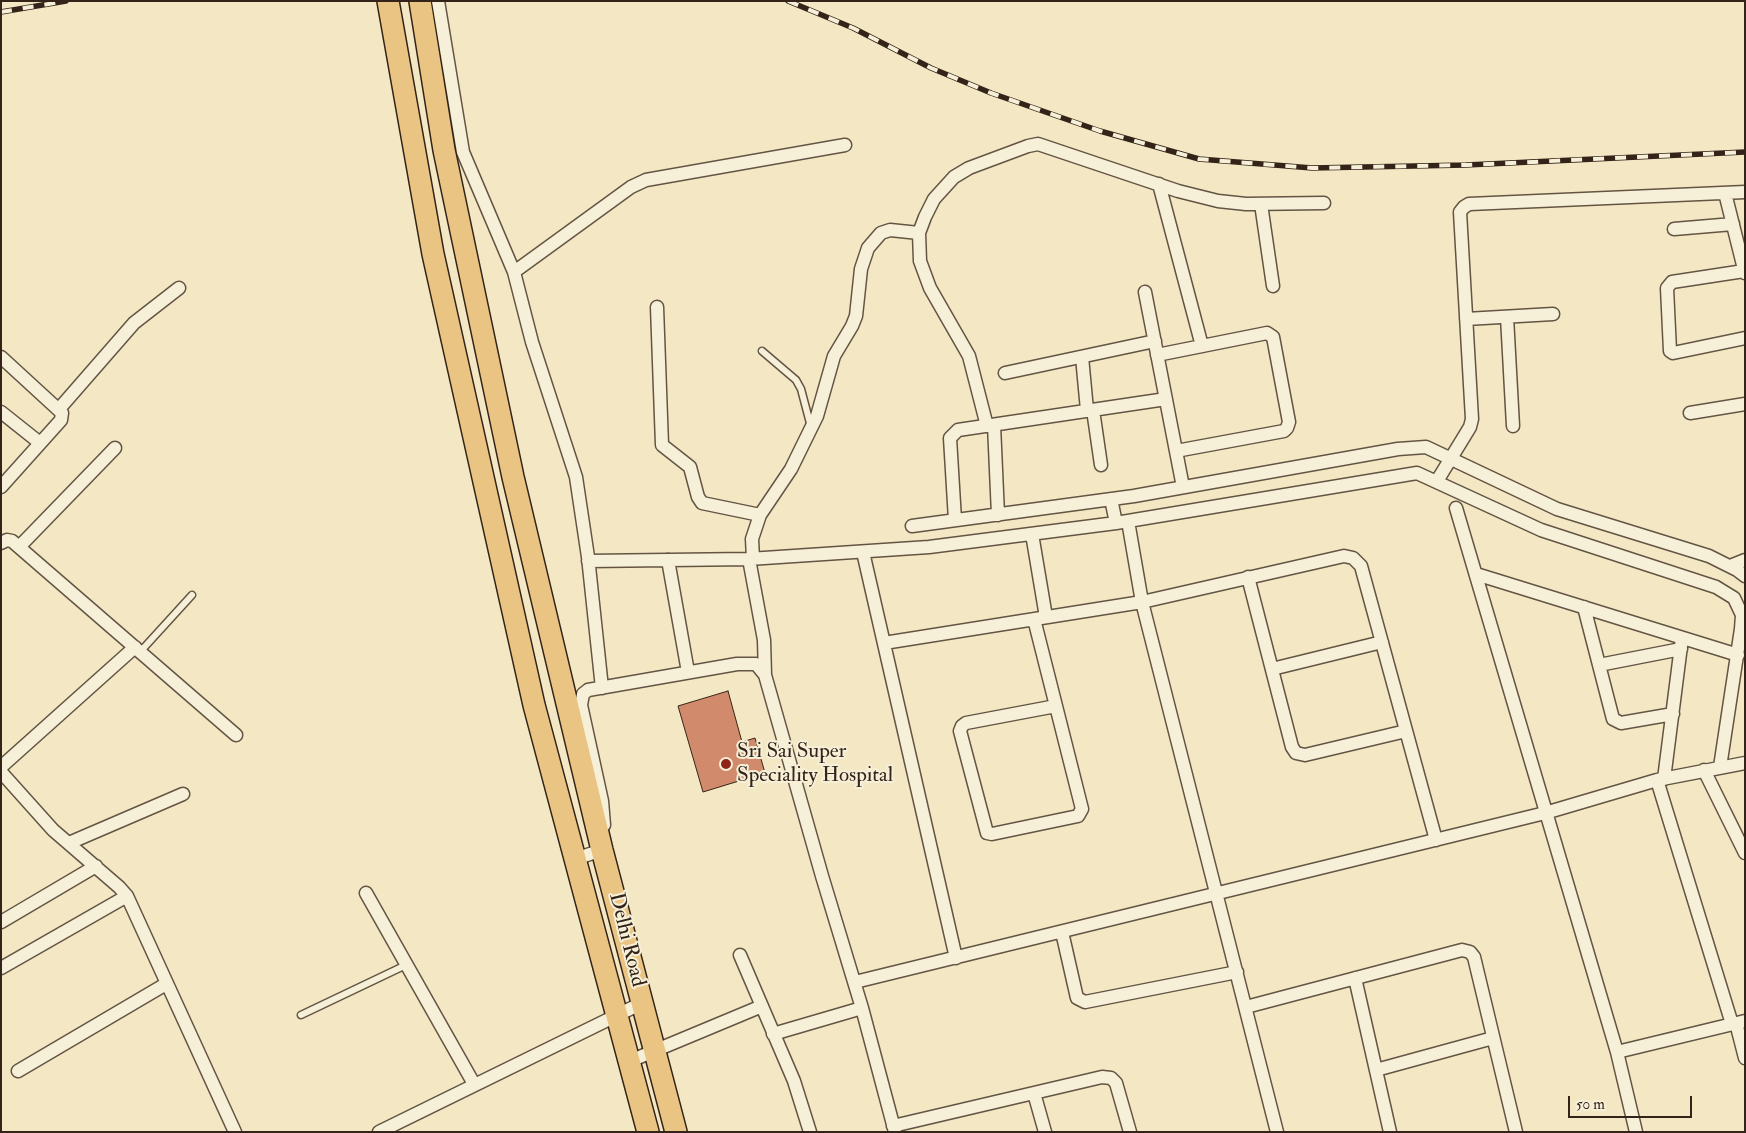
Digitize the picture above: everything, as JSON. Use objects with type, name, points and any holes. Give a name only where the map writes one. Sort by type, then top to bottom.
[{"type":"main road","points":[[388,1],[434,254],[544,744],[630,1061],[659,1129]]},
{"type":"main road","name":"Delhi Road","points":[[420,1],[444,150],[513,477],[602,850],[654,1051],[659,1129]]},
{"type":"street","points":[[438,1],[463,152],[514,272],[532,342],[576,477],[588,561],[602,688]]},
{"type":"street","points":[[514,272],[631,187],[646,180],[845,145]]},
{"type":"street","points":[[998,514],[990,425],[969,356],[925,275],[920,261],[919,233],[934,198],[954,177],[969,168],[1028,146],[1046,145],[1159,184],[1218,200],[1261,204],[1324,203]]},
{"type":"street","points":[[1159,184],[1202,346]]},
{"type":"street","points":[[1438,478],[1470,427],[1472,419],[1460,212],[1469,204],[1745,192]]},
{"type":"street","points":[[1725,193],[1745,272],[1672,282],[1667,288],[1670,351],[1745,338]]},
{"type":"street","points":[[1261,204],[1273,286]]},
{"type":"street","points":[[1674,229],[1733,224]]},
{"type":"street","points":[[919,233],[890,230],[882,233],[868,248],[861,269],[856,316],[834,356],[822,403],[791,469],[760,515],[752,552],[764,640],[765,675],[822,876],[855,982],[894,1129],[1034,1092],[1102,1077],[1111,1078],[1116,1084],[1130,1132]]},
{"type":"street","points":[[59,409],[134,323],[179,288]]},
{"type":"street","points":[[1145,292],[1183,487]]},
{"type":"street","points":[[657,306],[662,445],[690,467],[698,497],[702,503],[760,515]]},
{"type":"street","points":[[1466,319],[1553,314]]},
{"type":"street","points":[[1507,317],[1513,426]]},
{"type":"street","points":[[1157,355],[1267,333],[1271,334],[1289,422],[1284,431],[1176,451]]},
{"type":"street","points":[[1004,373],[1155,341]]},
{"type":"street","points":[[1082,356],[1101,465]]},
{"type":"street","points":[[1,357],[62,413],[61,420],[1,486]]},
{"type":"street","points":[[955,520],[950,438],[958,430],[1166,399]]},
{"type":"street","points":[[1690,413],[1745,404]]},
{"type":"street","points":[[1,412],[40,443]]},
{"type":"street","points":[[912,526],[998,514],[1117,513],[1183,487],[1414,447],[1426,448],[1557,509],[1709,556],[1745,576]]},
{"type":"street","points":[[20,547],[116,448]]},
{"type":"street","points":[[588,561],[668,560],[752,552],[863,552],[929,547],[1032,534],[1117,513],[1417,473],[1438,478],[1541,530],[1725,591],[1734,598],[1742,615],[1724,767]]},
{"type":"street","points":[[1456,508],[1617,1052],[1636,1132]]},
{"type":"street","points":[[1117,513],[1218,895],[1276,1132]]},
{"type":"street","points":[[1032,534],[1040,618],[1056,706],[1082,809],[1078,816],[992,834],[987,833],[960,731],[962,726],[966,723],[1056,706]]},
{"type":"street","points":[[1,543],[7,540],[20,547],[236,735]]},
{"type":"street","points":[[863,552],[956,958]]},
{"type":"street","points":[[884,642],[1142,602],[1344,556],[1353,558],[1361,566],[1436,840]]},
{"type":"street","points":[[668,560],[688,672]]},
{"type":"street","points":[[1730,566],[1745,560]]},
{"type":"street","points":[[1476,574],[1584,607],[1681,643],[1738,655]]},
{"type":"street","points":[[1248,577],[1292,746],[1296,753],[1305,755],[1406,731]]},
{"type":"street","points":[[1584,607],[1613,719],[1621,723],[1673,714]]},
{"type":"street","points":[[1272,668],[1382,642]]},
{"type":"street","points":[[1599,665],[1681,643]]},
{"type":"street","points":[[1681,643],[1673,714],[1661,779],[1738,1022],[1745,1058]]},
{"type":"street","points":[[1,768],[137,650]]},
{"type":"street","points":[[575,859],[602,850],[604,822],[602,801],[581,700],[588,690],[737,664],[756,664],[765,675]]},
{"type":"street","points":[[855,982],[1218,895],[1545,813],[1661,779],[1744,763]]},
{"type":"street","points":[[1704,770],[1745,853]]},
{"type":"street","points":[[1,772],[53,830],[96,866],[127,896],[235,1132]]},
{"type":"street","points":[[68,843],[183,794]]},
{"type":"street","points":[[1,922],[96,866]]},
{"type":"street","points":[[366,893],[474,1084]]},
{"type":"street","points":[[1,968],[127,896]]},
{"type":"street","points":[[1062,932],[1078,998],[1085,1002],[1237,972]]},
{"type":"street","points":[[1246,1006],[1462,950],[1470,952],[1474,957],[1516,1132]]},
{"type":"street","points":[[740,955],[794,1081],[810,1132]]},
{"type":"street","points":[[1355,978],[1390,1132]]},
{"type":"street","points":[[18,1071],[166,984]]},
{"type":"street","points":[[379,1132],[642,1003]]},
{"type":"street","points":[[630,1061],[762,1006]]},
{"type":"street","points":[[773,1034],[862,1008]]},
{"type":"street","points":[[1617,1052],[1738,1022]]},
{"type":"street","points":[[1376,1070],[1493,1038]]},
{"type":"street","points":[[1034,1092],[1045,1132]]},
{"type":"lane","points":[[762,351],[796,380],[801,389],[811,428]]},
{"type":"lane","points":[[137,650],[192,595]]},
{"type":"lane","points":[[301,1014],[406,965]]},
{"type":"building","points":[[728,691],[742,742],[755,738],[765,773],[703,792],[678,706]]},
{"type":"railway","points":[[1,12],[66,1]]},
{"type":"railway","points":[[788,1],[853,28],[931,68],[991,93],[1100,131],[1199,159],[1312,168],[1466,165],[1745,152]]},
{"type":"place","name":"Sri Sai Super Speciality Hospital","points":[[726,764]]}]
